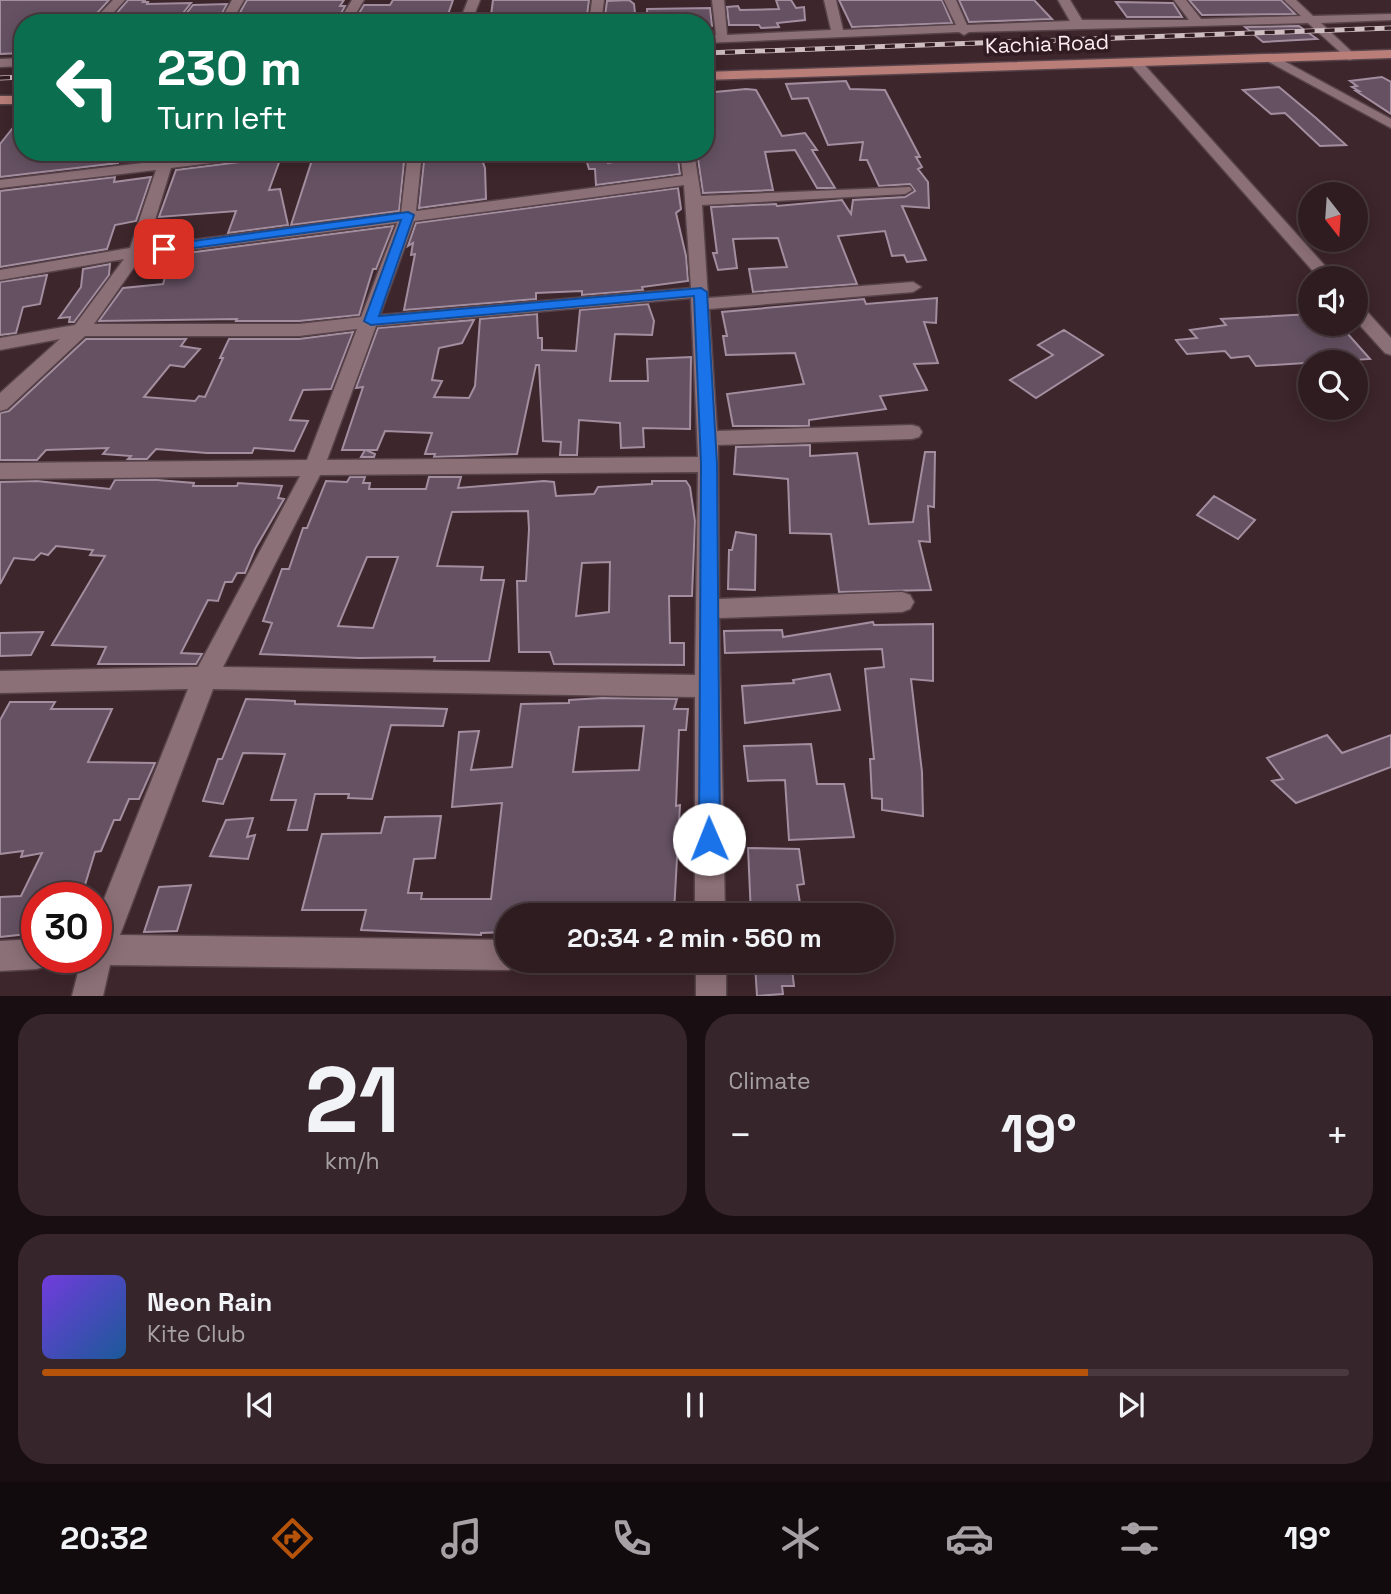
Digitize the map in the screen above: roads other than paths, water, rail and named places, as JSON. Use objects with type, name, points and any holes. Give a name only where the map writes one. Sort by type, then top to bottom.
[{"type":"main road","name":"Kachia Road","points":[[714,76],[1391,54]]},
{"type":"street","points":[[105,14],[118,0]]},
{"type":"street","points":[[718,0],[722,39]]},
{"type":"street","points":[[830,0],[838,34]]},
{"type":"street","points":[[950,0],[964,31]]},
{"type":"street","points":[[1064,0],[1078,24]]},
{"type":"street","points":[[1180,0],[1198,23]]},
{"type":"street","points":[[1290,0],[1308,20],[1349,56]]},
{"type":"street","points":[[714,39],[964,31],[1078,24],[1391,17]]},
{"type":"street","points":[[1271,58],[1391,124]]},
{"type":"street","points":[[1136,62],[1317,266]]},
{"type":"street","points":[[0,184],[147,161]]},
{"type":"street","points":[[0,404],[81,330],[137,253],[165,161]]},
{"type":"street","points":[[112,914],[205,678],[314,468],[371,321],[408,215],[414,161]]},
{"type":"street","points":[[688,161],[694,201],[701,298],[709,464],[707,685],[710,903]]},
{"type":"street","points":[[0,275],[408,215],[689,180]]},
{"type":"street","points":[[694,201],[905,190]]},
{"type":"street","points":[[0,344],[81,330],[299,330],[342,327],[371,321],[913,286]]},
{"type":"street","points":[[1368,323],[1391,349]]},
{"type":"street","points":[[708,438],[912,432]]},
{"type":"street","points":[[0,471],[709,464]]},
{"type":"street","points":[[708,609],[902,601]]},
{"type":"street","points":[[0,682],[205,678],[707,685]]},
{"type":"street","points":[[112,950],[495,955]]},
{"type":"street","points":[[0,956],[21,955]]},
{"type":"street","points":[[87,996],[92,973]]},
{"type":"street","points":[[711,973],[711,996]]},
{"type":"railway","points":[[714,53],[1391,28]]},
{"type":"railway","points":[[0,78],[14,77]]}]
